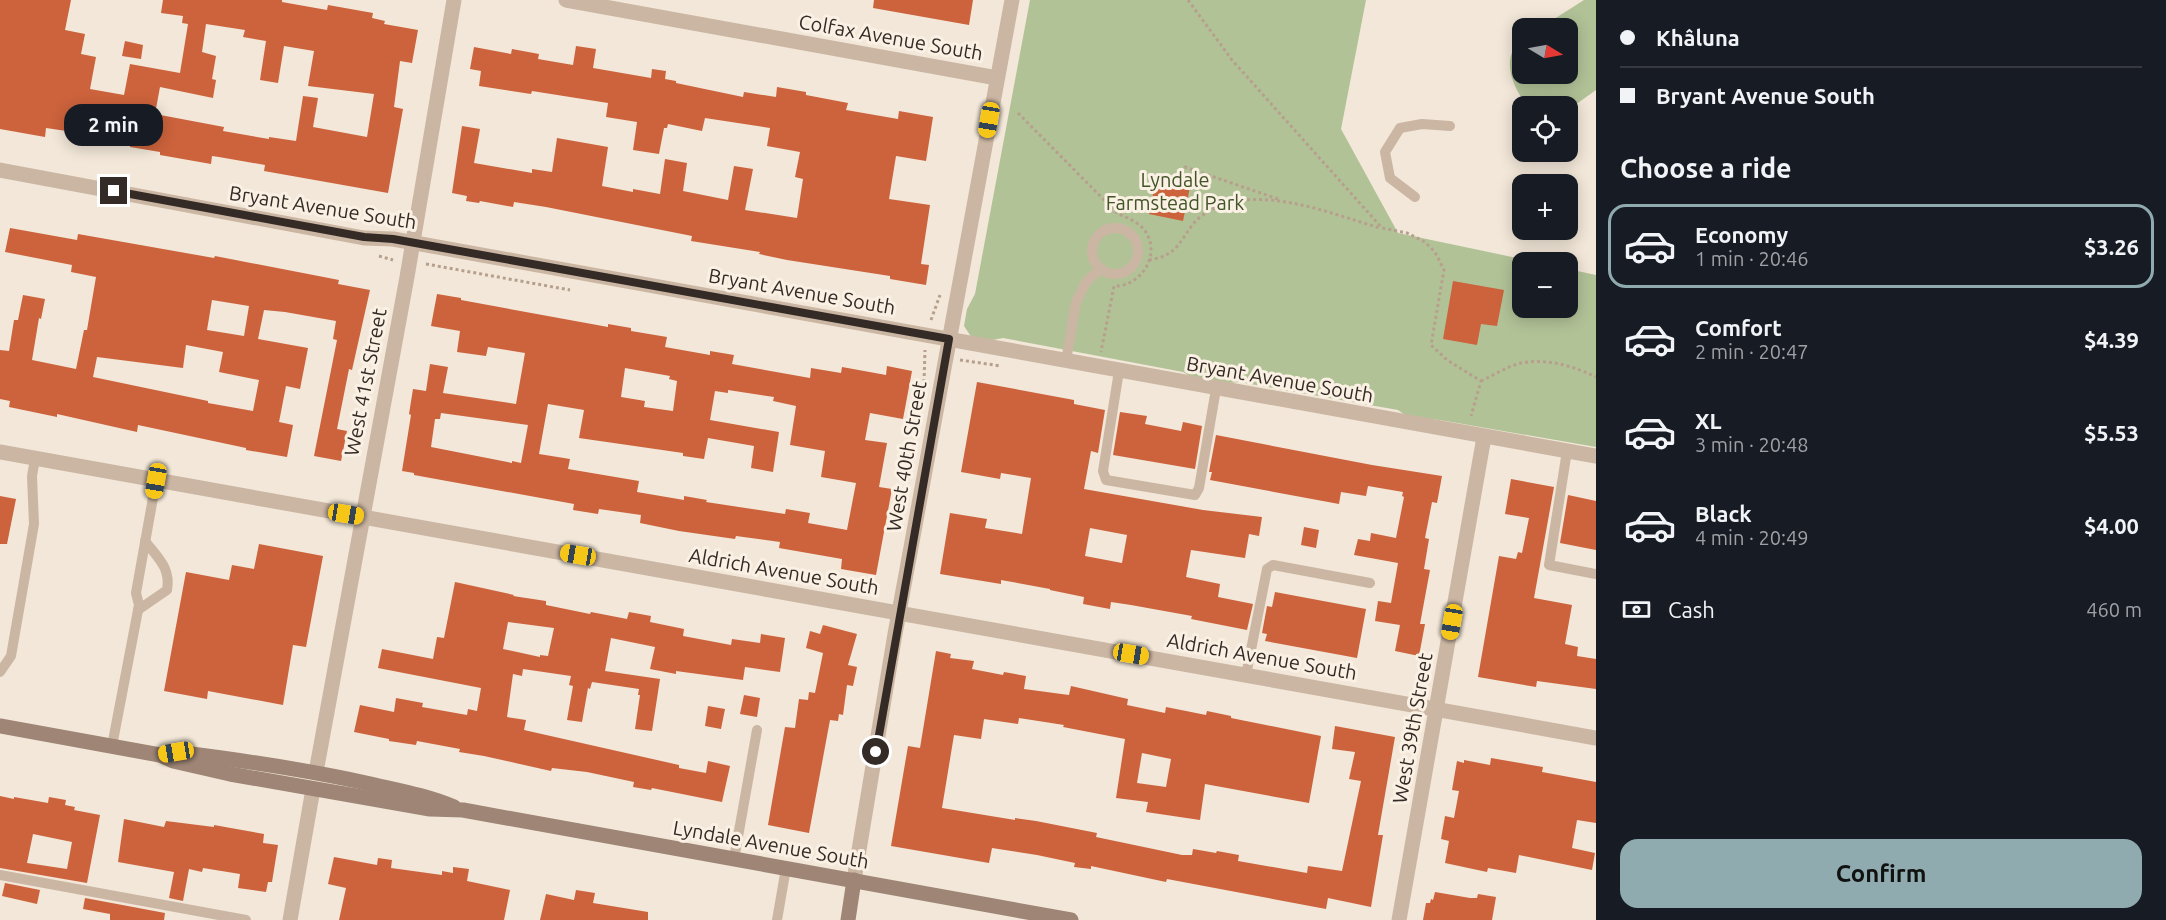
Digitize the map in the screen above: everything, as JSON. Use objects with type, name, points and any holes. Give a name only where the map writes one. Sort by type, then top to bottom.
[{"type":"main road","name":"Lyndale Avenue South","points":[[0,726],[160,754],[176,752],[259,762],[316,772],[433,798],[463,810]]},
{"type":"main road","name":"Lyndale Avenue South","points":[[160,754],[173,761],[313,789],[430,809],[463,810],[1071,920]]},
{"type":"main road","name":"West 40th Street","points":[[848,920],[854,880]]},
{"type":"street","name":"West 41st Street","points":[[316,772],[454,0]]},
{"type":"street","name":"Colfax Avenue South","points":[[566,0],[997,78]]},
{"type":"street","name":"West 40th Street","points":[[854,880],[899,612],[1012,0]]},
{"type":"street","name":"Bryant Avenue South","points":[[0,170],[1596,456]]},
{"type":"street","name":"West 39th Street","points":[[1399,920],[1484,437]]},
{"type":"street","name":"Aldrich Avenue South","points":[[0,452],[1596,738]]},
{"type":"street","points":[[290,920],[313,789]]},
{"type":"lane","points":[[1415,197],[1390,178],[1385,153],[1400,128],[1422,124],[1450,126]]},
{"type":"lane","points":[[1112,228],[1122,228],[1131,233],[1137,242],[1136,261],[1129,269],[1120,273],[1110,273],[1101,268],[1092,250],[1095,240],[1102,232],[1112,228]]},
{"type":"lane","points":[[1066,361],[1076,302],[1086,282],[1101,268]]},
{"type":"lane","points":[[1119,371],[1103,471],[1106,480],[1196,495],[1216,389]]},
{"type":"lane","points":[[1567,451],[1549,565],[1596,573]]},
{"type":"lane","points":[[0,672],[11,656],[34,524],[32,476],[35,459]]},
{"type":"lane","points":[[112,746],[138,610],[136,592],[156,481]]},
{"type":"lane","points":[[138,610],[167,590],[170,577],[145,541]]},
{"type":"lane","points":[[1246,675],[1267,569],[1274,565],[1370,583]]},
{"type":"lane","points":[[734,859],[757,730]]},
{"type":"lane","points":[[777,920],[786,868]]},
{"type":"lane","points":[[0,875],[246,920]]},
{"type":"path","points":[[1188,0],[1232,60],[1382,228]]},
{"type":"path","points":[[1018,113],[1118,214],[1128,217],[1149,236],[1147,266],[1136,280],[1123,286],[1114,286],[1101,352]]},
{"type":"path","points":[[1181,179],[1185,166],[1283,201],[1407,234],[1425,242],[1435,252],[1444,270],[1431,345],[1447,360],[1481,381]]},
{"type":"path","points":[[1149,260],[1168,255],[1198,218],[1219,206],[1245,199],[1283,201]]},
{"type":"path","points":[[1467,434],[1481,381],[1519,363],[1542,361],[1574,367],[1596,377]]},
{"type":"green space","name":"Lyndale Farmstead Park","points":[[1030,0],[1366,0],[1341,129],[1398,233],[1512,257],[1512,318],[1578,318],[1578,271],[1596,275],[1596,447],[1440,420],[1408,417],[1398,410],[1239,382],[1211,382],[1183,372],[1003,338],[987,341],[972,338],[964,326],[967,309],[975,294]]},
{"type":"green space","points":[[1584,0],[1596,0],[1596,90],[1578,103],[1578,96],[1520,96],[1514,84],[1578,84],[1578,18],[1556,18]]},
{"type":"green space","points":[[1512,53],[1512,78],[1510,64]]},
{"type":"building","points":[[0,0],[71,0],[65,30],[85,34],[81,54],[96,57],[90,89],[124,95],[130,64],[180,73],[188,24],[182,23],[183,16],[161,13],[163,0],[282,0],[282,2],[327,10],[328,5],[373,13],[372,18],[385,21],[384,24],[418,30],[412,63],[400,61],[394,107],[403,109],[388,193],[264,171],[265,165],[219,157],[212,156],[211,164],[160,155],[160,152],[130,147],[131,137],[81,128],[80,133],[46,128],[45,137],[0,129]],"holes":[[[206,24],[245,30],[243,37],[266,41],[260,80],[278,83],[284,46],[314,51],[308,86],[374,94],[367,137],[313,127],[318,98],[303,96],[296,141],[223,131],[224,127],[155,114],[160,87],[213,98],[216,80],[212,79],[216,56],[202,52]]]},
{"type":"building","points":[[874,0],[973,0],[969,25],[873,8]]},
{"type":"building","points":[[125,41],[143,45],[141,59],[122,56]]},
{"type":"building","points":[[576,46],[596,49],[593,68],[651,78],[652,69],[666,71],[665,79],[676,81],[676,83],[743,97],[744,92],[776,97],[777,87],[848,103],[846,110],[898,119],[899,111],[933,117],[926,161],[896,156],[889,199],[930,205],[921,264],[929,265],[926,285],[890,279],[890,276],[787,260],[759,254],[760,252],[691,241],[692,236],[546,207],[514,202],[513,207],[466,201],[467,196],[452,193],[462,126],[480,129],[474,163],[532,173],[532,169],[552,172],[557,138],[608,147],[602,186],[633,192],[633,189],[660,194],[665,159],[687,163],[683,191],[728,200],[734,166],[753,169],[745,210],[797,218],[803,179],[795,177],[800,152],[767,146],[770,128],[705,118],[702,131],[668,124],[667,128],[664,128],[659,154],[633,150],[637,122],[606,117],[608,103],[532,91],[531,94],[479,86],[481,71],[470,69],[474,47],[511,54],[512,49],[539,54],[538,59],[573,65]]},
{"type":"building","points":[[1156,180],[1190,187],[1183,221],[1149,214]]},
{"type":"building","points":[[10,228],[77,240],[78,234],[214,258],[215,256],[339,280],[338,284],[370,290],[352,370],[349,369],[337,429],[347,431],[341,461],[314,456],[337,340],[333,339],[336,321],[285,312],[264,310],[258,339],[308,348],[300,389],[286,386],[279,422],[293,425],[287,457],[138,425],[137,432],[57,414],[57,417],[9,407],[10,401],[0,399],[0,350],[9,351],[14,320],[18,320],[23,295],[45,299],[41,319],[39,318],[32,360],[76,369],[84,330],[87,330],[96,277],[71,272],[72,265],[5,252]],"holes":[[[212,300],[249,306],[244,336],[207,330]],[[186,345],[223,352],[219,372],[259,380],[253,411],[93,377],[97,357],[183,368]]]},
{"type":"building","points":[[1453,281],[1504,290],[1497,326],[1481,324],[1477,345],[1443,339]]},
{"type":"building","points":[[437,294],[608,327],[608,324],[631,328],[631,331],[667,337],[665,347],[710,355],[710,351],[734,355],[732,364],[810,378],[811,368],[841,373],[842,367],[886,375],[887,366],[912,371],[903,419],[870,413],[865,440],[887,443],[879,487],[892,489],[876,575],[841,569],[842,559],[779,548],[780,542],[736,536],[735,539],[679,531],[640,523],[641,515],[599,509],[598,514],[573,510],[574,504],[402,471],[413,389],[426,391],[430,364],[448,367],[443,393],[516,404],[525,353],[488,347],[486,356],[457,352],[460,331],[431,326]],"holes":[[[625,368],[670,376],[669,379],[677,381],[673,411],[644,407],[645,401],[621,397]],[[728,390],[774,397],[773,401],[796,406],[790,445],[825,451],[821,477],[856,483],[847,530],[808,523],[810,513],[786,509],[785,514],[706,502],[707,500],[684,496],[684,500],[637,492],[639,481],[568,469],[570,459],[539,454],[548,404],[584,410],[579,438],[683,453],[683,456],[704,459],[708,438],[754,446],[751,468],[773,472],[779,432],[710,420],[715,391],[728,393]],[[441,413],[528,425],[521,463],[431,447],[435,419],[440,419]]]},
{"type":"building","points":[[977,382],[1074,400],[1074,404],[1105,410],[1098,453],[1091,451],[1084,489],[1203,510],[1262,517],[1259,536],[1249,534],[1245,558],[1191,550],[1186,577],[1220,584],[1218,597],[1253,604],[1247,630],[1191,619],[1192,616],[1131,605],[1111,602],[1110,609],[1083,604],[1084,597],[1001,580],[1001,584],[940,574],[950,513],[987,519],[985,528],[1022,534],[1031,478],[1001,473],[1000,479],[961,472]],"holes":[[[1090,528],[1127,535],[1122,563],[1085,556]]]},
{"type":"building","points":[[1120,412],[1147,416],[1145,424],[1181,431],[1183,422],[1202,426],[1195,469],[1113,455]]},
{"type":"building","points":[[1216,435],[1442,476],[1437,503],[1432,502],[1425,538],[1429,539],[1424,569],[1430,570],[1420,624],[1425,624],[1419,656],[1395,651],[1400,625],[1375,621],[1378,601],[1391,603],[1398,563],[1354,555],[1358,539],[1370,541],[1371,533],[1396,538],[1403,492],[1368,486],[1366,496],[1341,492],[1339,504],[1210,480],[1212,472],[1209,472]]},
{"type":"building","points":[[1511,479],[1554,487],[1534,598],[1572,605],[1565,644],[1578,647],[1577,656],[1596,659],[1596,689],[1537,681],[1536,687],[1478,677],[1499,556],[1516,559],[1518,552],[1522,553],[1529,518],[1505,514]]},
{"type":"building","points":[[1568,495],[1596,501],[1596,550],[1560,543]]},
{"type":"building","points":[[0,496],[16,499],[7,544],[0,544]]},
{"type":"building","points":[[1304,527],[1319,530],[1316,548],[1301,545]]},
{"type":"building","points":[[259,544],[323,556],[306,647],[293,645],[283,705],[208,691],[207,699],[164,691],[186,572],[229,580],[232,565],[254,569]]},
{"type":"building","points":[[455,582],[513,596],[546,601],[546,605],[590,614],[591,612],[627,619],[629,612],[651,616],[650,622],[684,629],[683,636],[731,645],[732,639],[760,643],[761,634],[785,638],[780,672],[745,667],[743,680],[676,671],[676,674],[650,669],[655,647],[611,638],[605,671],[660,679],[652,731],[635,729],[639,689],[592,682],[590,689],[588,688],[582,722],[567,720],[573,686],[569,685],[571,676],[523,669],[522,676],[513,674],[507,717],[526,720],[524,730],[706,773],[708,761],[730,766],[722,802],[652,788],[651,790],[633,787],[634,782],[587,772],[552,768],[551,771],[459,752],[460,749],[417,741],[416,745],[389,741],[389,739],[354,732],[360,705],[394,712],[396,698],[423,703],[422,707],[467,715],[468,709],[477,711],[481,688],[378,668],[382,649],[433,659],[437,637],[444,638]],"holes":[[[508,622],[554,628],[548,656],[540,655],[540,657],[503,649]]]},
{"type":"building","points":[[1275,592],[1366,609],[1357,658],[1265,641],[1267,634],[1262,633],[1267,606],[1272,607]]},
{"type":"building","points":[[823,625],[857,634],[848,665],[857,667],[853,686],[847,685],[843,715],[839,714],[838,721],[830,720],[809,833],[768,825],[785,727],[795,728],[799,699],[808,700],[809,692],[815,693],[823,653],[806,648],[810,631],[820,634]]},
{"type":"building","points":[[936,651],[951,654],[950,658],[974,661],[972,669],[1003,675],[1004,672],[1026,676],[1024,689],[1069,695],[1071,686],[1128,699],[1127,705],[1165,713],[1166,707],[1206,715],[1207,711],[1321,736],[1309,803],[1205,784],[1200,820],[1146,812],[1148,802],[1116,798],[1125,739],[1063,727],[1064,725],[1019,718],[1018,724],[984,719],[981,739],[954,735],[942,808],[1015,820],[1015,818],[1036,821],[1097,833],[1096,837],[1182,855],[1192,855],[1193,849],[1216,853],[1217,851],[1239,855],[1238,861],[1307,873],[1308,866],[1342,871],[1361,781],[1349,779],[1355,752],[1332,749],[1335,726],[1395,737],[1378,835],[1383,835],[1371,907],[1328,898],[1326,909],[1167,879],[1166,882],[1091,866],[1091,869],[1074,867],[1075,863],[992,848],[989,863],[891,846],[908,746],[920,748]],"holes":[[[1142,753],[1171,759],[1166,787],[1137,783]]]},
{"type":"building","points":[[744,695],[760,698],[757,717],[740,714]]},
{"type":"building","points":[[708,706],[725,709],[721,729],[705,726]]},
{"type":"building","points":[[1491,758],[1543,767],[1542,772],[1596,782],[1596,823],[1577,820],[1572,848],[1595,853],[1592,870],[1519,855],[1516,873],[1488,868],[1487,872],[1445,863],[1449,841],[1441,839],[1445,816],[1454,818],[1459,791],[1452,790],[1457,761],[1464,763],[1464,760],[1490,765]]},
{"type":"building","points":[[0,796],[48,803],[49,797],[66,800],[65,805],[75,807],[74,810],[100,815],[87,883],[0,868]],"holes":[[[33,834],[72,842],[67,869],[27,863]]]},
{"type":"building","points":[[124,819],[164,827],[166,821],[214,827],[214,825],[264,834],[263,843],[278,845],[272,882],[268,882],[266,892],[238,888],[240,874],[203,868],[202,872],[189,869],[183,901],[169,898],[174,872],[118,862]]},
{"type":"building","points":[[334,857],[377,865],[378,858],[392,860],[391,868],[442,875],[442,871],[453,873],[453,867],[469,869],[467,881],[510,890],[504,920],[339,920],[346,888],[328,884]]},
{"type":"building","points":[[5,883],[40,890],[37,904],[2,896]]},
{"type":"building","points":[[576,890],[595,893],[593,903],[648,912],[648,920],[540,920],[546,894],[574,900]]},
{"type":"building","points":[[1435,892],[1470,898],[1477,898],[1478,894],[1496,897],[1492,920],[1423,920],[1426,903],[1433,900]]},
{"type":"building","points":[[85,898],[165,913],[164,920],[110,920],[110,914],[83,909]]},
{"type":"route","points":[[114,191],[949,339],[895,634],[876,752]]}]
